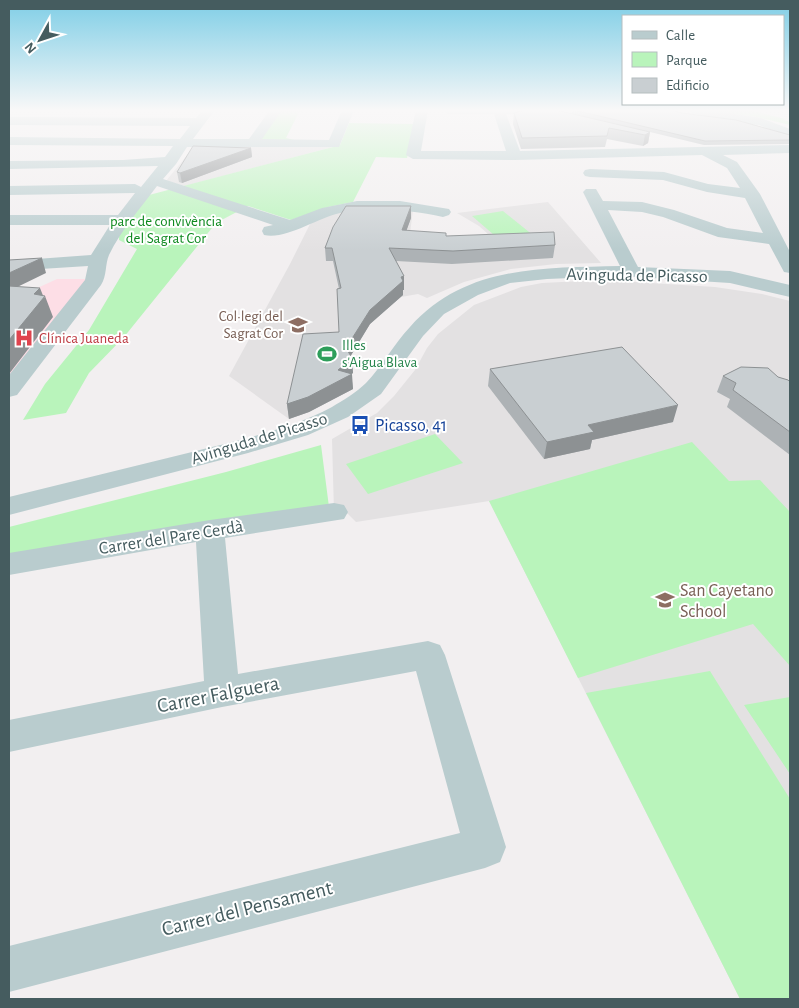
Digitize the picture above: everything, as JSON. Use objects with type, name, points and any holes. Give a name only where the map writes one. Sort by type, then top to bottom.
[{"type":"street","points":[[58,190],[91,157]]},
{"type":"street","points":[[9,390],[94,281],[99,260],[117,227],[174,157]]},
{"type":"street","points":[[716,157],[732,165],[740,174],[790,268]]},
{"type":"street","points":[[9,165],[83,165],[171,161]]},
{"type":"street","points":[[632,272],[598,205],[577,173],[664,176],[707,188],[752,194]]},
{"type":"street","points":[[154,181],[292,226]]},
{"type":"street","points":[[9,190],[135,189]]},
{"type":"street","points":[[270,231],[292,226],[328,212],[367,205],[405,205],[443,212]]},
{"type":"street","points":[[598,205],[642,207],[668,213],[724,233],[776,240]]},
{"type":"street","points":[[9,220],[123,220]]},
{"type":"street","points":[[9,266],[99,260]]},
{"type":"street","name":"Avinguda de Picasso","points":[[9,506],[239,448],[299,430],[340,412],[373,389],[416,332],[437,310],[472,290],[507,278],[547,273],[632,272],[730,277],[790,290]]},
{"type":"street","name":"Carrer del Pare Cerdà","points":[[9,564],[210,530],[334,512]]},
{"type":"street","points":[[210,530],[222,692]]},
{"type":"street","name":"Carrer Falguera","points":[[9,736],[222,692],[428,655],[485,847]]},
{"type":"street","name":"Carrer del Pensament","points":[[9,969],[485,847]]},
{"type":"shaded area","points":[[185,157],[295,157],[185,186],[166,181]]},
{"type":"shaded area","name":"Col·legi del Sagrat Cor","points":[[548,202],[601,263],[556,264],[511,269],[464,282],[427,298],[418,294],[401,297],[396,301],[393,295],[342,302],[340,347],[289,419],[229,376],[311,222],[342,211],[413,209],[409,242],[492,242],[487,233],[479,226],[457,213]]},
{"type":"shaded area","name":"Clínica Juaneda","points":[[57,279],[87,279],[9,376],[9,301]]},
{"type":"shaded area","name":"San Cayetano School","points":[[602,280],[715,287],[762,294],[790,301],[790,999],[740,999],[489,501],[356,522],[348,514],[334,512],[332,439],[377,413],[415,370],[427,348],[438,334],[474,305],[521,287],[542,283]]},
{"type":"green space","name":"parc de convivència del Sagrat Cor","points":[[294,157],[376,157],[353,202],[328,207],[291,220],[248,206],[216,223],[124,337],[89,373],[66,413],[23,420],[45,384],[89,330],[137,249],[119,240],[119,232],[149,195]]},
{"type":"green space","points":[[503,211],[534,236],[501,241],[472,216]]},
{"type":"green space","points":[[435,434],[463,463],[368,494],[346,464]]},
{"type":"green space","points":[[692,442],[729,481],[760,480],[790,512],[790,666],[753,624],[578,678],[489,501]]},
{"type":"green space","points":[[321,445],[329,507],[9,555],[9,527],[226,472]]},
{"type":"green space","points":[[710,671],[790,799],[790,999],[740,999],[586,693]]},
{"type":"green space","points":[[790,697],[790,774],[744,705]]},
{"type":"building","points":[[186,157],[225,157],[180,173],[177,172]]},
{"type":"building","points":[[346,206],[411,206],[402,230],[446,233],[446,236],[554,232],[555,245],[453,251],[389,248],[404,276],[401,277],[403,281],[370,310],[346,348],[352,358],[338,370],[352,374],[308,397],[287,404],[303,334],[339,332],[337,289],[341,288],[332,248],[325,248],[333,227]]},
{"type":"building","points":[[42,258],[9,273],[9,260]]},
{"type":"building","points":[[9,286],[40,288],[34,294],[45,296],[9,340]]},
{"type":"building","points":[[622,347],[678,405],[588,425],[594,432],[547,442],[490,369]]},
{"type":"building","points":[[741,367],[768,368],[778,377],[790,382],[790,432],[733,390],[736,383],[723,376]]},
{"type":"place","name":"Col·legi del Sagrat Cor","points":[[298,325]]},
{"type":"place","name":"Clínica Juaneda","points":[[24,338]]},
{"type":"place","name":"Illes s'Aigua Blava","points":[[327,354]]},
{"type":"place","name":"Picasso, 41","points":[[360,425]]},
{"type":"place","name":"San Cayetano School","points":[[665,600]]}]
